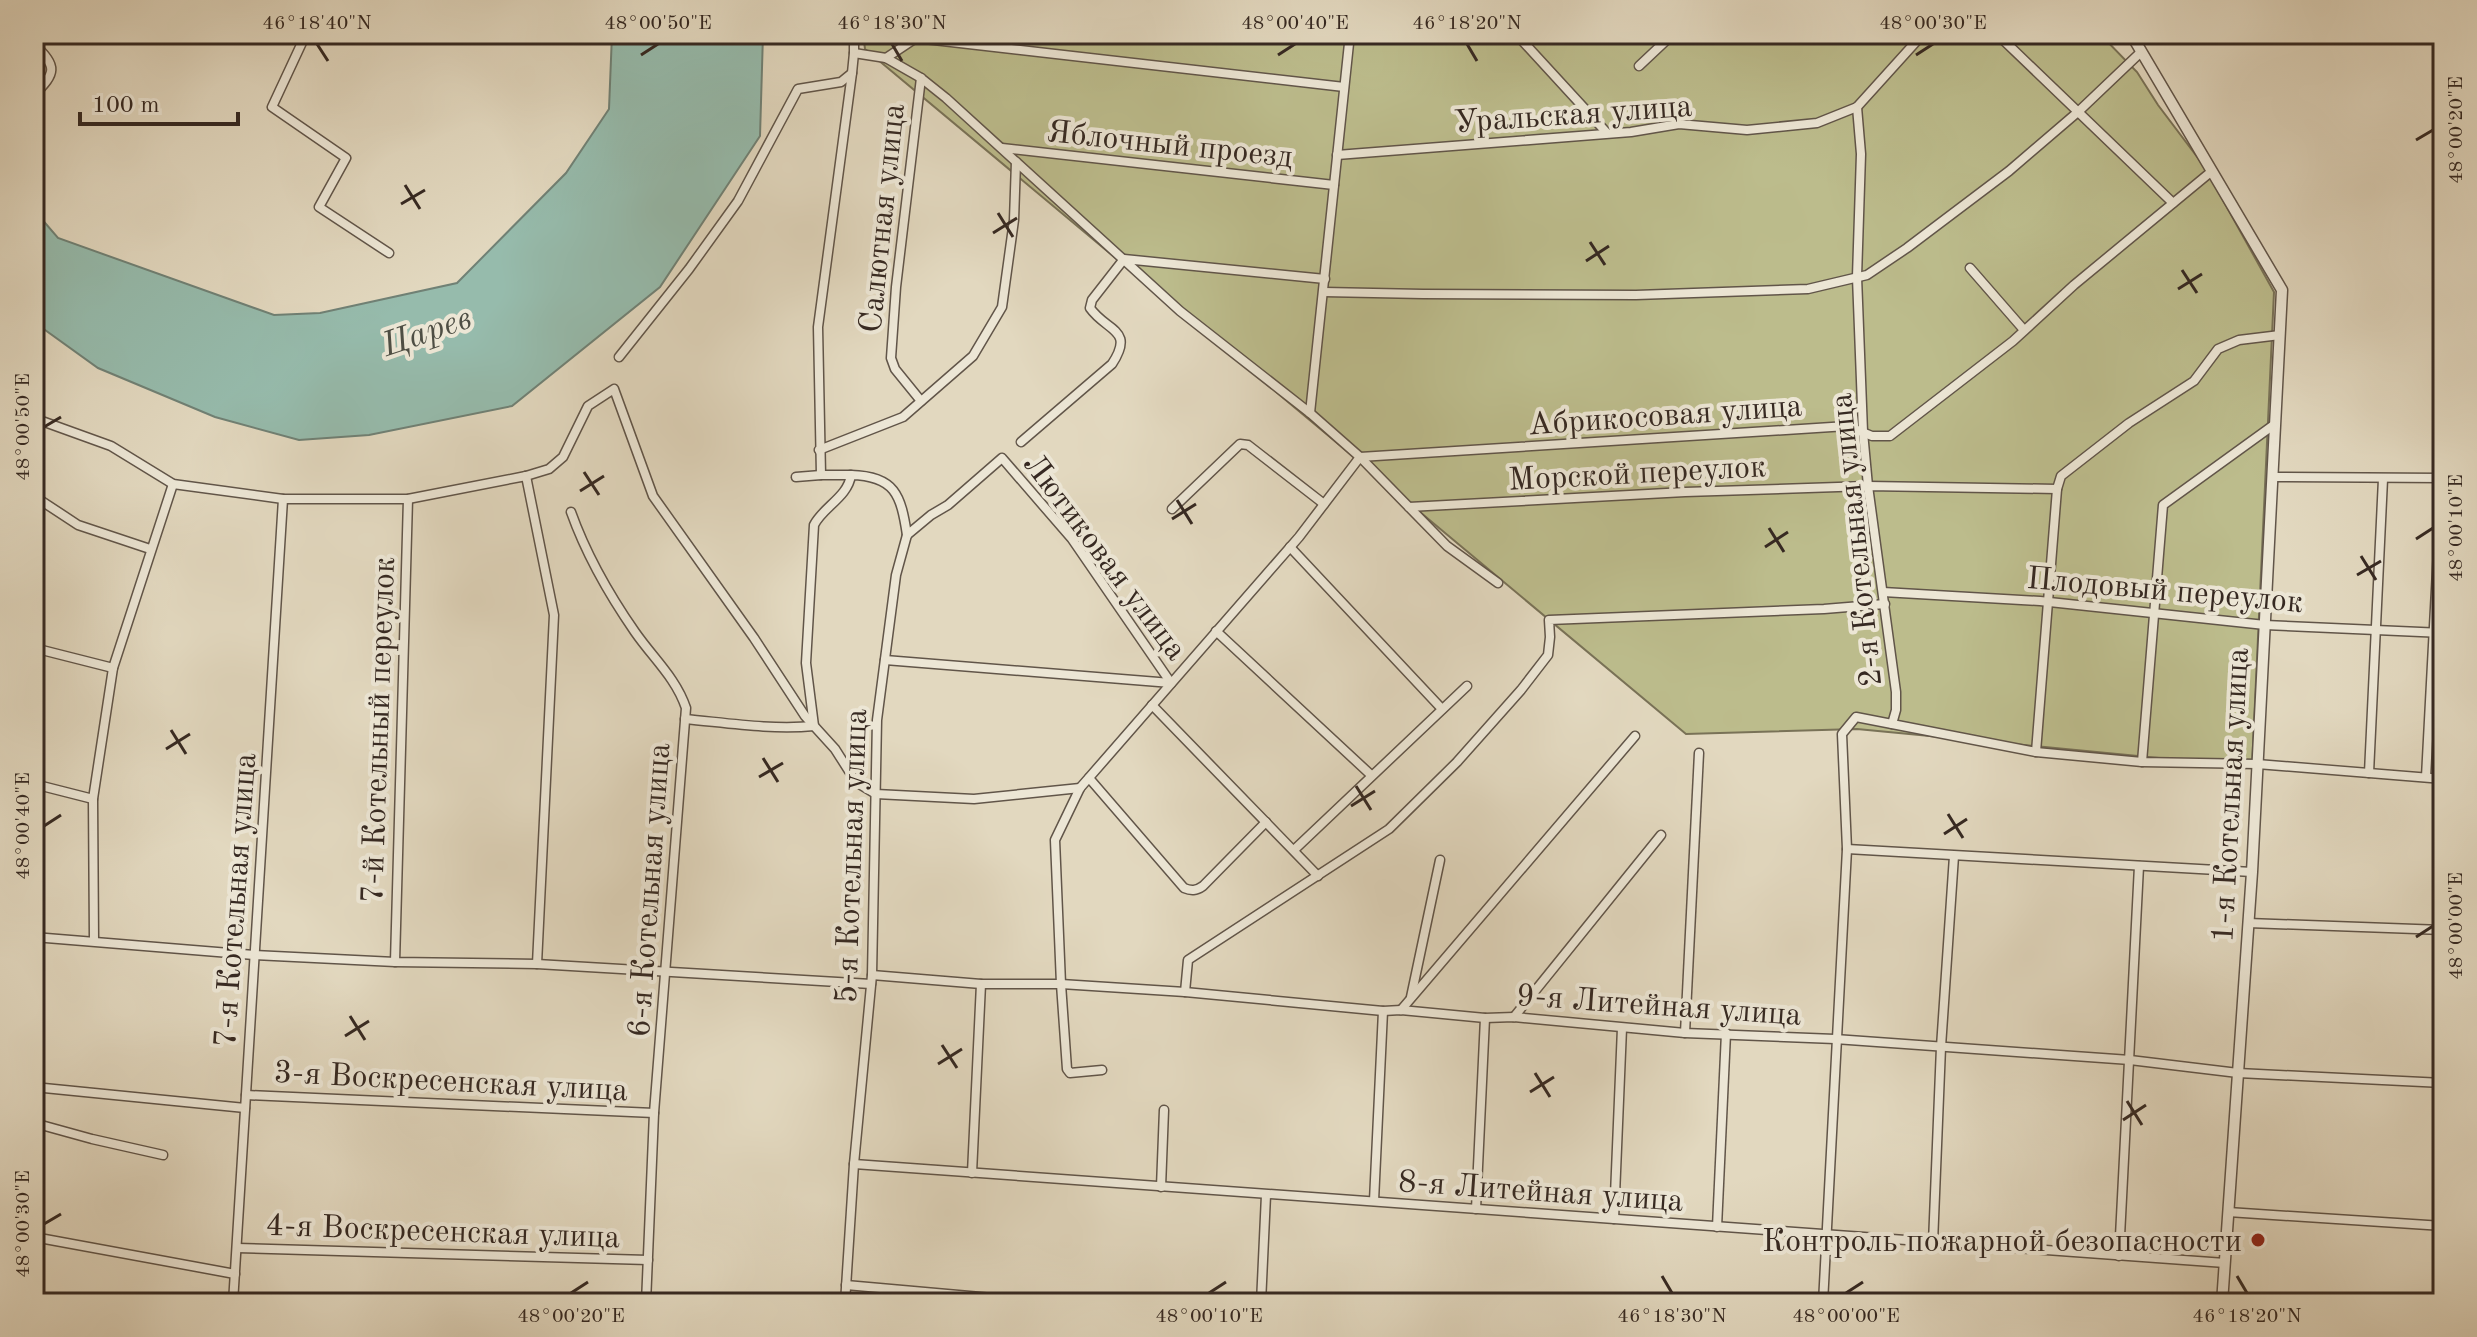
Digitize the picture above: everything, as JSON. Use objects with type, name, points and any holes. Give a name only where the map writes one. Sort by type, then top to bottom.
[{"type":"street","points":[[306,34],[272,107],[346,158],[319,207],[389,253]]},
{"type":"street","points":[[821,475],[818,327],[852,73],[854,34]]},
{"type":"street","points":[[1310,413],[1350,34]]},
{"type":"street","points":[[1516,34],[1607,133]]},
{"type":"street","points":[[1639,66],[1673,34]]},
{"type":"street","points":[[1997,34],[2173,203]]},
{"type":"street","points":[[2131,34],[2212,171]]},
{"type":"street","points":[[1857,107],[1920,35]]},
{"type":"street","points":[[886,58],[914,36],[1344,87]]},
{"type":"street","points":[[34,44],[47,56],[52,69],[51,78],[34,95]]},
{"type":"street","points":[[1324,292],[1636,295],[1808,289],[1867,275],[2009,171],[2141,52]]},
{"type":"street","points":[[854,53],[886,58],[921,78],[1180,311],[1310,413],[1360,457],[1447,546],[1498,583]]},
{"type":"street","points":[[619,357],[738,201],[798,89],[841,82],[852,73]]},
{"type":"street","name":"Салютная улица","points":[[921,78],[896,287],[891,358],[895,369],[921,401]]},
{"type":"street","name":"Уральская улица","points":[[1337,155],[1631,132],[1679,124],[1747,130],[1817,123],[1857,107]]},
{"type":"street","name":"2-я Котельная улица","points":[[1823,1303],[1847,849],[1842,734],[1856,717],[1892,724],[1896,710],[1863,432],[1857,277],[1861,154],[1857,107]]},
{"type":"street","name":"Яблочный проезд","points":[[1002,148],[1334,185]]},
{"type":"street","points":[[819,450],[903,417],[973,356],[1002,307],[1014,220],[1016,162]]},
{"type":"street","name":"Абрикосовая улица","points":[[1360,457],[1847,426],[1880,437],[1890,436],[2013,341],[2212,171]]},
{"type":"street","name":"1-я Котельная улица","points":[[2212,171],[2282,290],[2252,872],[2222,1303]]},
{"type":"street","points":[[1124,259],[1325,279]]},
{"type":"street","points":[[1021,442],[1112,364],[1119,353],[1122,344],[1120,335],[1090,308],[1092,300],[1124,259]]},
{"type":"street","points":[[1970,268],[2024,330]]},
{"type":"street","points":[[2036,752],[2057,489],[2061,476],[2129,423],[2194,381],[2218,349],[2239,340],[2280,335]]},
{"type":"street","points":[[34,416],[111,446],[173,484],[283,499],[408,499],[549,469],[563,457],[588,406],[614,389],[653,496],[856,782],[876,794],[974,799],[1080,788]]},
{"type":"street","points":[[2142,762],[2163,505],[2275,424]]},
{"type":"street","points":[[1172,509],[1240,444],[1248,445],[1324,504]]},
{"type":"street","points":[[1102,1070],[1070,1073],[1067,1069],[1055,840],[1080,788],[1290,547],[1360,457]]},
{"type":"street","points":[[2426,777],[2438,632],[2443,457]]},
{"type":"street","name":"Лютиковая улица","points":[[907,535],[948,505],[1002,458],[1072,539],[1171,683]]},
{"type":"street","points":[[814,726],[806,663],[814,525],[850,483],[851,475]]},
{"type":"street","points":[[526,476],[554,615],[537,964]]},
{"type":"street","points":[[796,477],[878,477],[903,508],[907,535]]},
{"type":"street","points":[[2272,477],[2442,478]]},
{"type":"street","points":[[2369,773],[2383,479]]},
{"type":"street","points":[[94,940],[93,799],[113,668],[173,484]]},
{"type":"street","name":"Морской переулок","points":[[1409,507],[1868,486],[2057,489]]},
{"type":"street","points":[[34,496],[78,525],[150,549]]},
{"type":"street","name":"7-я Котельная улица","points":[[233,1303],[283,499]]},
{"type":"street","name":"7-й Котельный переулок","points":[[395,962],[408,499]]},
{"type":"street","name":"6-я Котельная улица","points":[[571,512],[580,538],[626,618],[678,686],[686,708],[654,1113],[646,1303]]},
{"type":"street","name":"5-я Котельная улица","points":[[845,1303],[854,1164],[872,979],[877,720],[896,575],[907,535]]},
{"type":"street","points":[[1290,547],[1442,709]]},
{"type":"street","name":"Плодовый переулок","points":[[1883,592],[2048,602],[2265,625],[2438,632]]},
{"type":"street","points":[[1185,992],[1188,960],[1389,829],[1457,762],[1548,655],[1549,620],[1885,604]]},
{"type":"street","points":[[1216,631],[1371,775]]},
{"type":"street","points":[[34,648],[113,668]]},
{"type":"street","points":[[885,660],[1171,683]]},
{"type":"street","points":[[1294,850],[1467,686]]},
{"type":"street","points":[[1152,705],[1318,876]]},
{"type":"street","points":[[685,719],[790,729],[814,726]]},
{"type":"street","points":[[1892,724],[2036,752],[2142,762],[2257,764],[2443,779]]},
{"type":"street","points":[[1401,1010],[1635,736]]},
{"type":"street","points":[[1685,1033],[1699,753]]},
{"type":"street","points":[[1089,778],[1189,890],[1203,886],[1266,822]]},
{"type":"street","points":[[34,784],[93,799]]},
{"type":"street","points":[[1514,1017],[1661,835]]},
{"type":"street","points":[[1847,849],[2252,872]]},
{"type":"street","points":[[1933,1243],[1941,1047],[1954,856]]},
{"type":"street","points":[[1411,998],[1440,860]]},
{"type":"street","points":[[2119,1256],[2139,866]]},
{"type":"street","points":[[2248,923],[2443,930]]},
{"type":"street","name":"9-я Литейная улица","points":[[34,937],[254,955],[395,962],[537,964],[666,973],[1061,984],[1383,1011],[1514,1017],[1685,1033],[1835,1039],[2130,1060],[2238,1073],[2443,1083]]},
{"type":"street","points":[[972,1173],[981,984]]},
{"type":"street","points":[[1374,1201],[1383,1011]]},
{"type":"street","points":[[1476,1209],[1485,1018]]},
{"type":"street","points":[[1614,1219],[1622,1028]]},
{"type":"street","points":[[1717,1227],[1726,1033]]},
{"type":"street","name":"3-я Воскресенская улица","points":[[34,1087],[245,1108]]},
{"type":"street","name":"3-я Воскресенская улица","points":[[246,1095],[654,1113]]},
{"type":"street","points":[[1161,1187],[1164,1110]]},
{"type":"street","points":[[34,1123],[163,1155]]},
{"type":"street","name":"8-я Литейная улица","points":[[854,1164],[2225,1263]]},
{"type":"street","points":[[1261,1303],[1266,1195]]},
{"type":"street","points":[[2228,1212],[2443,1226]]},
{"type":"street","name":"4-я Воскресенская улица","points":[[34,1237],[235,1274]]},
{"type":"street","name":"4-я Воскресенская улица","points":[[237,1248],[648,1260]]},
{"type":"street","points":[[846,1285],[1049,1303]]},
{"type":"shaded area","points":[[863,34],[1925,34],[1931,40],[1938,34],[2100,34],[2137,72],[2204,166],[2274,292],[2252,767],[1857,729],[1686,734],[865,49]]},
{"type":"water","name":"Царев","points":[[612,34],[763,34],[760,136],[660,287],[512,406],[369,435],[299,440],[215,417],[98,368],[34,322],[34,210],[58,238],[274,315],[320,313],[457,283],[566,173],[609,109]]},
{"type":"place","name":"Контроль пожарной безопасности","points":[[2258,1240]]}]
